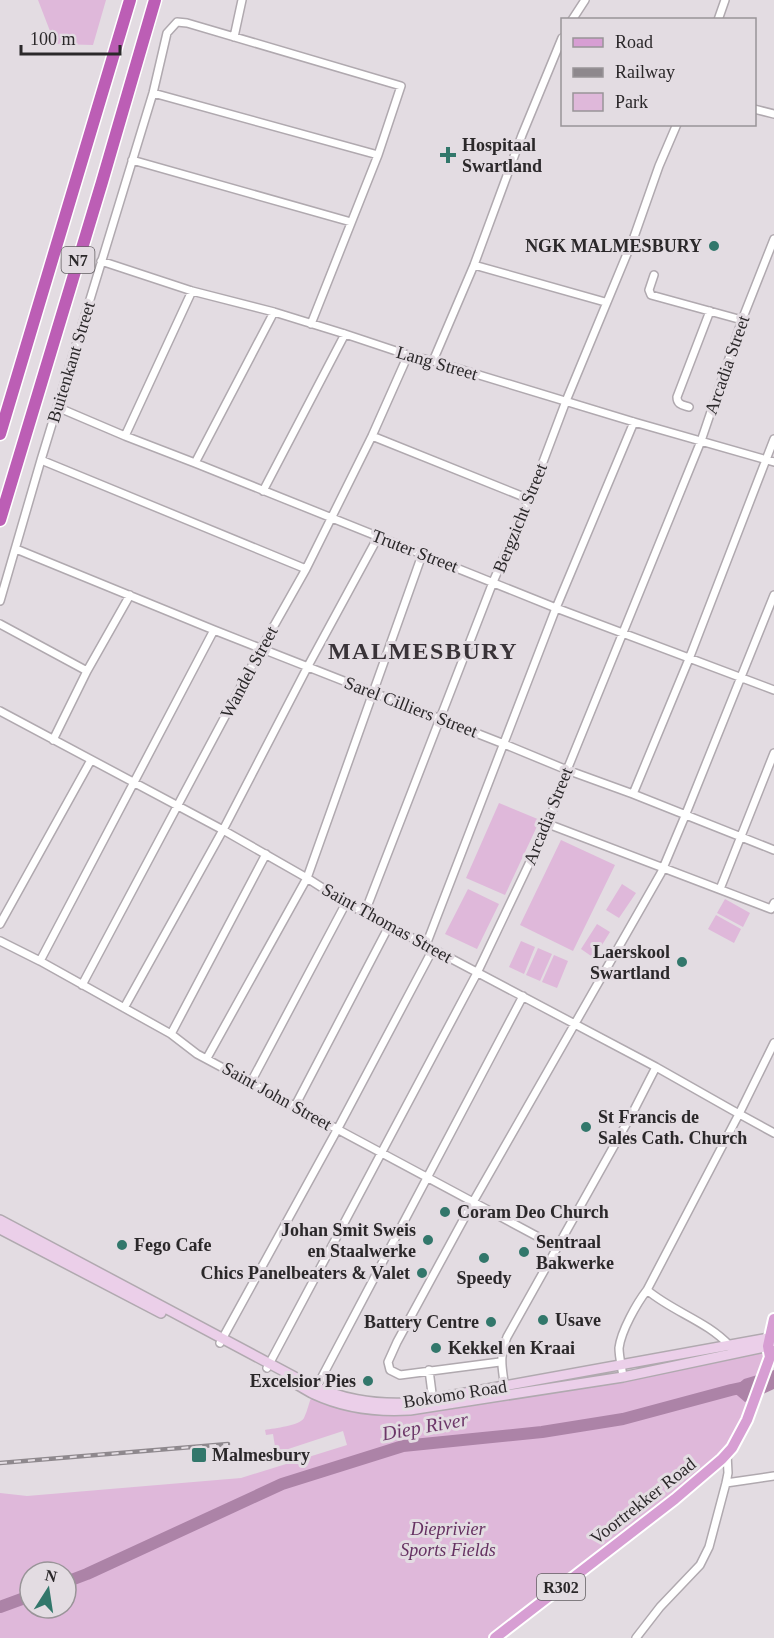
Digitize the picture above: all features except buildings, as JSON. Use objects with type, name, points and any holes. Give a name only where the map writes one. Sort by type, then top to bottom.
[{"type":"highway","name":"N7","points":[[0,434],[130,0]]},
{"type":"highway","name":"N7","points":[[0,520],[155,0]]},
{"type":"main road","name":"Bokomo Road","points":[[0,1220],[314,1390],[370,1403],[433,1402],[623,1377],[771,1349]]},
{"type":"main road","name":"Bokomo Road","points":[[0,1229],[221,1341]]},
{"type":"main road","name":"Voortrekker Road","points":[[495,1638],[675,1499],[727,1453],[743,1429],[753,1403],[771,1349],[774,1319]]},
{"type":"main road","name":"Bokomo Road","points":[[506,1391],[621,1365],[730,1346],[771,1349]]},
{"type":"street","points":[[242,0],[234,37],[401,86],[378,155],[311,324]]},
{"type":"street","points":[[573,18],[585,0]]},
{"type":"street","points":[[719,18],[726,0]]},
{"type":"street","name":"Buitenkant Street","points":[[0,601],[153,93],[167,33],[177,22],[234,37]]},
{"type":"street","points":[[433,361],[474,265],[522,135],[559,52]]},
{"type":"street","points":[[153,93],[378,155]]},
{"type":"street","points":[[756,110],[774,114]]},
{"type":"street","name":"Bergzicht Street","points":[[365,912],[493,582],[529,499],[676,126]]},
{"type":"street","points":[[132,160],[351,222]]},
{"type":"street","name":"Arcadia Street","points":[[268,1366],[477,973],[548,824],[567,770],[701,441],[742,320],[774,239]]},
{"type":"street","name":"Lang Street","points":[[101,261],[192,291],[274,312],[408,355],[774,462]]},
{"type":"street","points":[[474,265],[605,302]]},
{"type":"street","points":[[654,274],[649,290],[651,295],[742,320]]},
{"type":"street","points":[[125,436],[192,291]]},
{"type":"street","points":[[689,407],[679,404],[677,397],[710,311]]},
{"type":"street","points":[[195,463],[274,312]]},
{"type":"street","points":[[263,491],[345,334]]},
{"type":"street","name":"Wandel Street","points":[[82,985],[306,569],[372,435],[408,355]]},
{"type":"street","name":"Truter Street","points":[[57,407],[556,608],[774,690]]},
{"type":"street","points":[[221,1341],[337,1130],[429,947],[556,608],[633,422]]},
{"type":"street","points":[[372,435],[529,499]]},
{"type":"street","points":[[633,794],[689,659],[774,439]]},
{"type":"street","points":[[41,460],[306,569]]},
{"type":"street","points":[[124,1008],[223,830],[378,537]]},
{"type":"street","name":"Sarel Cilliers Street","points":[[16,549],[214,630],[774,850]]},
{"type":"street","points":[[207,1058],[307,878],[422,555]]},
{"type":"street","points":[[53,740],[87,671],[130,595]]},
{"type":"street","points":[[473,1202],[663,868],[774,596]]},
{"type":"street","points":[[0,624],[87,671]]},
{"type":"street","points":[[40,961],[214,630]]},
{"type":"street","name":"Saint Thomas Street","points":[[0,711],[223,830],[307,878],[345,903],[656,1067],[774,1133]]},
{"type":"street","points":[[720,889],[774,753]]},
{"type":"street","points":[[0,924],[91,760]]},
{"type":"street","points":[[548,824],[720,889],[773,906]]},
{"type":"street","points":[[171,1034],[266,854]]},
{"type":"street","points":[[251,1082],[345,903]]},
{"type":"street","points":[[295,1106],[389,926]]},
{"type":"street","name":"Saint John Street","points":[[0,941],[171,1034],[197,1054],[557,1247]]},
{"type":"street","points":[[314,1390],[523,996]]},
{"type":"street","points":[[623,1377],[619,1347],[636,1305],[647,1290],[740,1114],[774,1043]]},
{"type":"street","points":[[506,1391],[500,1362],[507,1337],[656,1067]]},
{"type":"street","name":"Bokomo Road","points":[[473,1202],[393,1349],[388,1362],[389,1368],[400,1375],[500,1362]]},
{"type":"street","points":[[647,1290],[658,1299],[711,1328],[730,1346]]},
{"type":"street","points":[[636,1305],[645,1300],[658,1299]]},
{"type":"street","points":[[429,1370],[433,1402]]},
{"type":"street","points":[[636,1638],[660,1607],[700,1565],[709,1547],[728,1473],[727,1453]]},
{"type":"street","points":[[726,1483],[774,1476]]},
{"type":"green space","points":[[38,0],[106,0],[93,45],[55,44]]},
{"type":"green space","points":[[499,803],[540,820],[505,895],[466,878]]},
{"type":"green space","points":[[561,840],[615,865],[573,951],[520,925]]},
{"type":"green space","points":[[622,884],[636,893],[619,918],[606,910]]},
{"type":"green space","points":[[468,889],[499,904],[477,949],[445,934]]},
{"type":"green space","points":[[725,899],[750,913],[743,927],[717,913]]},
{"type":"green space","points":[[716,915],[741,929],[734,943],[708,929]]},
{"type":"green space","points":[[597,924],[610,932],[594,958],[581,949]]},
{"type":"green space","points":[[521,941],[535,947],[524,974],[509,967]]},
{"type":"green space","points":[[538,948],[552,954],[540,981],[526,975]]},
{"type":"green space","points":[[554,955],[568,961],[557,988],[542,982]]},
{"type":"green space","name":"Dieprivier Sports Fields","points":[[768,1346],[770,1357],[732,1448],[495,1638],[0,1638],[0,1493],[27,1496],[241,1478],[347,1445],[343,1431],[276,1453],[273,1434],[266,1435],[265,1430],[301,1421],[313,1393],[344,1404],[506,1396]]},
{"type":"shaded area","points":[[774,1370],[774,1389],[745,1402],[731,1390],[744,1379]]},
{"type":"waterway","name":"Diep River","points":[[78,1577],[282,1484],[403,1446],[542,1432],[623,1419],[774,1381]]},
{"type":"waterway","name":"Diep River","points":[[0,1607],[18,1600]]},
{"type":"railway","points":[[0,1463],[228,1444]]},
{"type":"place","name":"Hospitaal Swartland","points":[[448,155]]},
{"type":"place","name":"NGK MALMESBURY","points":[[714,246]]},
{"type":"place","name":"Laerskool Swartland","points":[[682,962]]},
{"type":"place","name":"St Francis de Sales Cath. Church","points":[[586,1127]]},
{"type":"place","name":"Coram Deo Church","points":[[445,1212]]},
{"type":"place","name":"Johan Smit Sweis en Staalwerke","points":[[428,1240]]},
{"type":"place","name":"Fego Cafe","points":[[122,1245]]},
{"type":"place","name":"Sentraal Bakwerke","points":[[524,1252]]},
{"type":"place","name":"Speedy","points":[[484,1258]]},
{"type":"place","name":"Chics Panelbeaters & Valet","points":[[422,1273]]},
{"type":"place","name":"Usave","points":[[543,1320]]},
{"type":"place","name":"Battery Centre","points":[[491,1322]]},
{"type":"place","name":"Kekkel en Kraai","points":[[436,1348]]},
{"type":"place","name":"Excelsior Pies","points":[[368,1381]]},
{"type":"place","name":"Malmesbury","points":[[199,1455]]},
{"type":"district","name":"MALMESBURY","points":[[423,651]]}]
